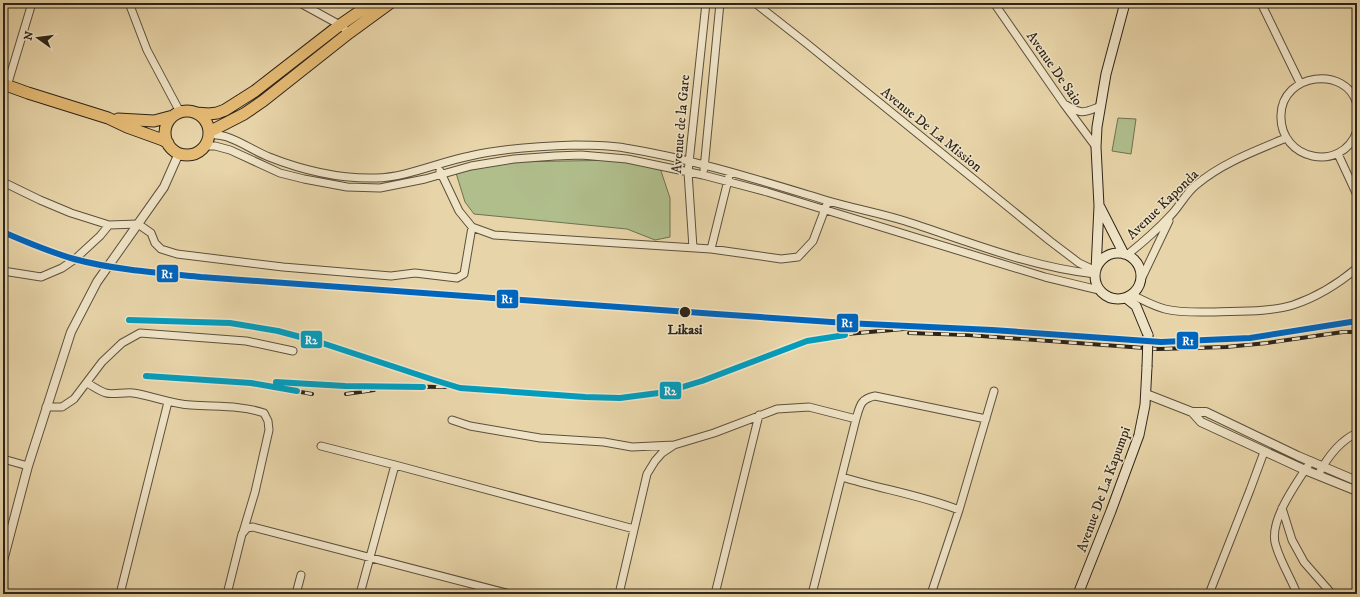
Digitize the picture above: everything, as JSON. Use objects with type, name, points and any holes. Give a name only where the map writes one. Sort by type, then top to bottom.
[{"type":"highway","points":[[108,118],[154,121],[188,111],[217,114],[255,91],[340,24],[372,3]]},
{"type":"highway","points":[[209,133],[244,114],[390,3]]},
{"type":"highway","points":[[5,85],[108,118],[163,140],[179,153],[183,154],[193,154],[205,146],[209,133],[206,122],[196,113]]},
{"type":"highway","points":[[168,143],[166,134],[167,124],[176,114]]},
{"type":"main road","points":[[1096,272],[1100,262],[1107,256],[1115,254],[1125,255],[1133,260],[1138,266],[1140,281],[1132,294],[1114,299],[1108,297],[1099,290],[1096,282],[1096,272],[1100,206],[1096,147],[1100,106],[1125,3]]},
{"type":"main road","points":[[1100,206],[1125,255]]},
{"type":"main road","name":"Avenue De La Kapumpi","points":[[1078,594],[1139,435],[1146,394],[1148,335],[1132,294]]},
{"type":"street","points":[[5,85],[32,3]]},
{"type":"street","points":[[129,3],[147,50],[176,114]]},
{"type":"street","points":[[300,3],[340,24],[349,33]]},
{"type":"street","name":"Avenue de la Gare","points":[[693,248],[688,172],[706,3]]},
{"type":"street","points":[[703,175],[720,3]]},
{"type":"street","name":"Avenue De La Mission","points":[[755,3],[1050,241],[1079,263],[1096,272]]},
{"type":"street","name":"Avenue De Saio","points":[[994,3],[1064,104],[1096,147]]},
{"type":"street","points":[[1265,4],[1300,83]]},
{"type":"street","points":[[1357,102],[1349,90],[1338,82],[1326,78],[1313,79],[1300,83],[1291,91],[1284,102],[1281,114],[1281,126],[1286,138],[1296,149],[1309,156],[1323,158],[1338,154],[1348,147],[1357,131]]},
{"type":"street","points":[[1064,104],[1081,113],[1100,106]]},
{"type":"street","points":[[209,133],[229,138],[267,156],[303,168],[347,177],[379,178],[423,170],[469,156],[513,149],[543,146],[600,145],[623,147],[704,164],[828,201],[888,216],[1027,260],[1072,271],[1096,272]]},
{"type":"street","name":"Avenue Kaponda","points":[[1125,255],[1145,241],[1171,215],[1186,194],[1197,184],[1234,161],[1286,138]]},
{"type":"street","points":[[205,146],[221,147],[230,150],[280,173],[347,187],[380,188],[425,179],[471,166],[543,156],[581,155],[627,159],[703,175],[728,183],[767,192],[1045,277],[1099,290]]},
{"type":"street","points":[[543,146],[543,156]]},
{"type":"street","points":[[3,561],[28,466],[71,332],[97,282],[164,187],[179,153]]},
{"type":"street","points":[[1338,154],[1357,194]]},
{"type":"street","points":[[262,165],[267,156]]},
{"type":"street","points":[[438,165],[459,211],[472,227],[494,235],[711,249],[781,259],[798,257],[813,241],[828,201]]},
{"type":"street","points":[[711,249],[730,172]]},
{"type":"street","points":[[3,182],[71,213],[109,225],[138,224],[151,233],[155,243],[161,249],[177,254],[283,267],[391,276],[415,272],[457,278],[464,274],[472,227]]},
{"type":"street","points":[[1171,215],[1132,294],[1153,305],[1167,309],[1180,311],[1238,311],[1268,309],[1292,305],[1313,297],[1344,280],[1357,268]]},
{"type":"street","points":[[3,271],[42,277],[62,268],[75,259],[100,236],[109,225]]},
{"type":"street","points":[[46,407],[62,407],[74,399],[102,362],[122,343],[140,333],[246,341],[293,351]]},
{"type":"street","points":[[87,383],[104,393],[131,393],[189,406],[230,406],[251,409],[264,413],[270,430],[255,492],[242,534],[227,594]]},
{"type":"street","points":[[931,594],[959,510],[994,391]]},
{"type":"street","points":[[1146,394],[1192,412],[1206,412],[1270,443],[1357,481]]},
{"type":"street","points":[[812,594],[856,419],[861,404],[866,398],[875,396],[986,419]]},
{"type":"street","points":[[120,594],[168,402]]},
{"type":"street","points":[[452,420],[470,426],[540,438],[604,442],[632,446],[674,445],[714,433],[777,409],[810,407],[856,419]]},
{"type":"street","points":[[1192,412],[1201,422],[1264,452],[1357,492]]},
{"type":"street","points":[[715,594],[759,415]]},
{"type":"street","points":[[1318,475],[1322,466],[1346,437],[1357,433]]},
{"type":"street","points":[[619,594],[647,474],[662,453],[674,445]]},
{"type":"street","points":[[321,446],[634,529]]},
{"type":"street","points":[[1208,594],[1264,452]]},
{"type":"street","points":[[3,459],[28,466]]},
{"type":"street","points":[[1297,594],[1275,545],[1275,526],[1282,508],[1311,461]]},
{"type":"street","points":[[360,594],[395,465]]},
{"type":"street","points":[[842,477],[870,486],[941,503],[959,510]]},
{"type":"street","points":[[1282,508],[1292,540],[1301,556],[1332,594]]},
{"type":"street","points":[[242,534],[247,528],[253,527],[510,594]]},
{"type":"street","points":[[296,594],[301,575]]},
{"type":"green space","points":[[1118,118],[1136,119],[1131,154],[1112,151]]},
{"type":"green space","points":[[624,160],[660,168],[670,198],[670,237],[655,240],[627,229],[474,214],[465,202],[456,173],[508,162]]},
{"type":"railway","points":[[129,320],[230,323],[278,331],[319,342],[460,388],[620,398],[666,392],[702,381],[807,341],[847,334],[926,327]]},
{"type":"railway","points":[[909,333],[968,335],[1158,349],[1226,347],[1267,343],[1343,332],[1357,332]]},
{"type":"railway","points":[[146,376],[251,383],[312,394]]},
{"type":"railway","points":[[276,382],[345,386],[446,387]]},
{"type":"railway","points":[[346,394],[374,390]]},
{"type":"transit line","name":"R1","points":[[3,232],[38,247],[74,259],[105,266],[153,272],[201,277],[846,323],[992,330],[1161,342],[1250,338],[1357,321]]},
{"type":"transit line","name":"R2","points":[[129,320],[230,323],[278,331],[319,342],[460,388],[620,398],[666,392],[702,381],[807,341],[845,335]]},
{"type":"transit line","name":"R2","points":[[146,376],[251,383],[297,391]]},
{"type":"transit line","name":"R2","points":[[276,382],[345,386],[423,387]]},
{"type":"place","name":"Likasi","points":[[685,312]]}]
